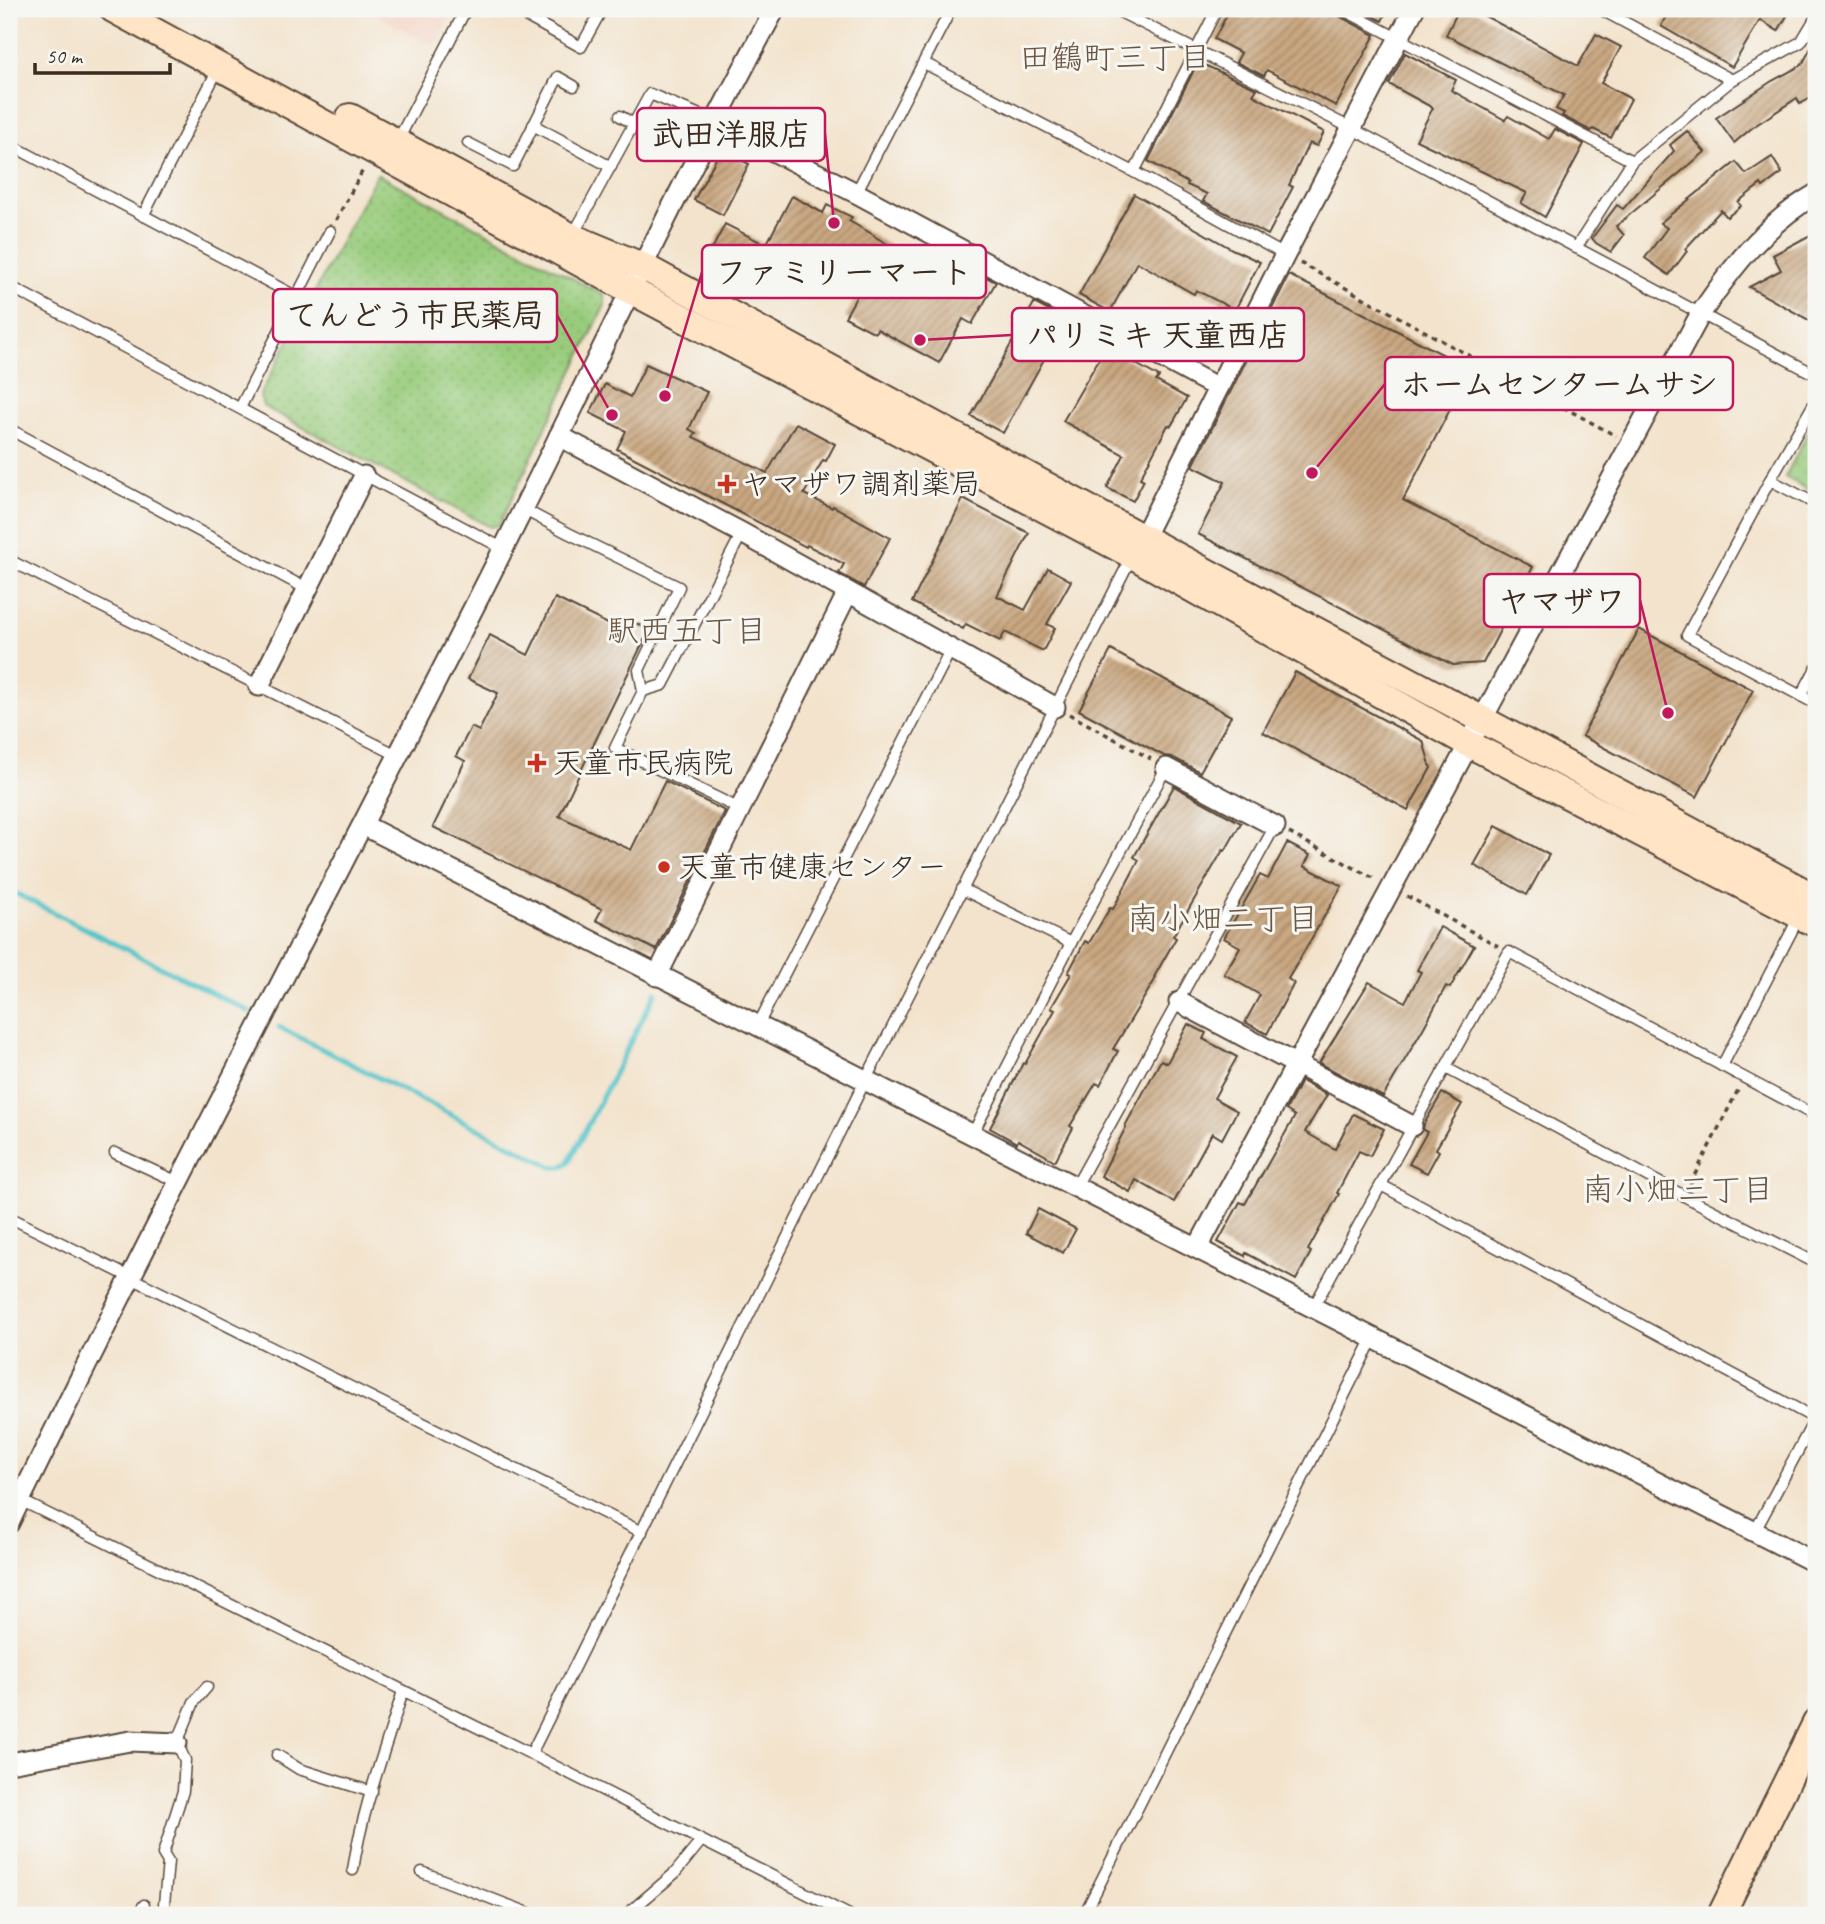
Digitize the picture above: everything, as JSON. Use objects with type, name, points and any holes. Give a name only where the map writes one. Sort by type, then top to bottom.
[{"type":"street","points":[[113,9],[219,66],[385,147],[572,237],[642,266],[1137,546],[1469,744],[1812,904]]},
{"type":"street","points":[[148,9],[630,290],[1482,720],[1812,904]]},
{"type":"street","points":[[9,1523],[178,1182],[504,549],[714,121],[775,9]]},
{"type":"street","points":[[1137,546],[1414,9]]},
{"type":"street","points":[[714,121],[856,193],[1218,388]]},
{"type":"street","points":[[1198,1247],[1701,313],[1735,264],[1768,230],[1816,194]]},
{"type":"street","points":[[559,436],[742,533],[1055,707]]},
{"type":"street","points":[[259,686],[364,476]]},
{"type":"street","points":[[657,976],[848,592]]},
{"type":"street","points":[[1166,768],[1275,826]]},
{"type":"street","points":[[363,825],[1816,1563]]},
{"type":"street","points":[[1179,1002],[1412,1126]]},
{"type":"street","points":[[1721,1915],[1816,1723]]},
{"type":"street","points":[[9,1762],[130,1741],[177,1743]]},
{"type":"lane","points":[[385,147],[466,9]]},
{"type":"lane","points":[[513,9],[580,47],[602,9]]},
{"type":"lane","points":[[856,193],[951,9]]},
{"type":"lane","points":[[1114,9],[1351,128],[1816,375]]},
{"type":"lane","points":[[1134,172],[1217,9]]},
{"type":"lane","points":[[1342,9],[1632,161]]},
{"type":"lane","points":[[1600,9],[1732,80]]},
{"type":"lane","points":[[1576,247],[1632,161],[1732,80],[1801,42],[1816,16]]},
{"type":"lane","points":[[924,63],[1134,172],[1285,255]]},
{"type":"lane","points":[[143,216],[219,66]]},
{"type":"lane","points":[[468,143],[513,166],[558,77],[574,86]]},
{"type":"lane","points":[[572,237],[650,93],[714,121]]},
{"type":"lane","points":[[620,116],[634,124]]},
{"type":"lane","points":[[533,125],[611,167]]},
{"type":"lane","points":[[9,144],[297,297]]},
{"type":"lane","points":[[240,408],[330,231]]},
{"type":"lane","points":[[9,286],[504,549]]},
{"type":"lane","points":[[1816,401],[1770,480],[1687,635],[1816,704]]},
{"type":"lane","points":[[9,429],[307,589]]},
{"type":"lane","points":[[1770,480],[1816,504]]},
{"type":"lane","points":[[523,509],[679,587],[639,670],[643,691],[615,748],[740,809]]},
{"type":"lane","points":[[643,691],[663,685],[742,533]]},
{"type":"lane","points":[[531,1754],[865,1081],[1137,546]]},
{"type":"lane","points":[[9,560],[399,756]]},
{"type":"lane","points":[[758,1025],[951,649]]},
{"type":"lane","points":[[1801,695],[1816,668]]},
{"type":"lane","points":[[972,1135],[1071,943],[1166,768]]},
{"type":"lane","points":[[1075,1188],[1275,826]]},
{"type":"lane","points":[[962,889],[1071,943]]},
{"type":"lane","points":[[1722,1066],[1812,904]]},
{"type":"lane","points":[[1313,1308],[1509,952],[1816,1116]]},
{"type":"lane","points":[[1446,1068],[1816,1264]]},
{"type":"lane","points":[[116,1153],[178,1182]]},
{"type":"lane","points":[[1381,1185],[1816,1418],[1755,1531]]},
{"type":"lane","points":[[9,1217],[642,1532]]},
{"type":"lane","points":[[1084,1915],[1373,1338]]},
{"type":"lane","points":[[20,1500],[849,1915]]},
{"type":"lane","points":[[163,1915],[168,1861],[163,1854],[183,1791],[185,1760],[177,1743],[194,1702],[206,1687]]},
{"type":"lane","points":[[353,1870],[372,1791],[403,1691]]},
{"type":"lane","points":[[277,1755],[299,1769],[372,1791]]},
{"type":"lane","points":[[630,1914],[675,1873],[701,1841]]},
{"type":"lane","points":[[422,1872],[534,1915]]},
{"type":"lane","points":[[137,1915],[144,1905]]},
{"type":"path","points":[[330,231],[385,147]]},
{"type":"path","points":[[1285,255],[1630,443]]},
{"type":"path","points":[[1055,707],[1166,768]]},
{"type":"path","points":[[1275,826],[1509,952]]},
{"type":"path","points":[[1684,1196],[1745,1077]]},
{"type":"shaded area","points":[[365,9],[454,9],[434,46]]},
{"type":"green space","points":[[377,174],[604,295],[605,305],[499,525],[490,527],[263,406],[260,395]]},
{"type":"green space","points":[[1816,417],[1816,494],[1785,477]]},
{"type":"building","points":[[1233,9],[1335,9],[1339,16],[1375,35],[1336,106],[1267,70],[1264,76],[1236,62],[1241,53],[1214,39]]},
{"type":"building","points":[[1358,9],[1388,9],[1382,21]]},
{"type":"building","points":[[1459,9],[1472,9],[1578,66],[1596,34],[1621,47],[1601,83],[1631,99],[1611,138],[1562,116],[1564,113],[1556,109],[1564,95],[1446,35]]},
{"type":"building","points":[[1670,9],[1791,9],[1778,31],[1760,20],[1732,67],[1661,26]]},
{"type":"building","points":[[1816,38],[1816,95],[1800,104],[1797,98],[1734,143],[1716,118],[1772,81],[1802,65]]},
{"type":"building","points":[[1405,53],[1456,80],[1451,90],[1505,120],[1508,116],[1549,139],[1555,129],[1584,144],[1545,217],[1521,203],[1527,193],[1416,140],[1433,108],[1389,84]]},
{"type":"building","points":[[1198,62],[1257,89],[1253,95],[1324,132],[1317,146],[1309,143],[1289,185],[1293,187],[1268,235],[1203,201],[1207,194],[1148,161]]},
{"type":"building","points":[[1687,131],[1705,152],[1616,226],[1624,235],[1611,252],[1596,243],[1592,238],[1617,205],[1623,209],[1674,151],[1670,145]]},
{"type":"building","points":[[721,149],[749,164],[723,215],[694,200]]},
{"type":"building","points":[[1772,157],[1782,173],[1763,187],[1761,184],[1738,202],[1741,206],[1727,217],[1721,210],[1685,249],[1687,251],[1669,275],[1645,258],[1667,228],[1660,223],[1736,162],[1746,174]]},
{"type":"building","points":[[1134,194],[1260,262],[1235,310],[1196,290],[1194,294],[1137,262],[1110,312],[1079,295]]},
{"type":"building","points":[[792,196],[823,213],[827,205],[852,217],[849,221],[919,263],[921,259],[961,282],[969,268],[996,282],[972,324],[963,319],[939,363],[877,329],[875,333],[845,317],[865,281],[828,260],[826,264],[813,257],[796,290],[757,269],[753,276],[710,253],[725,224],[766,245]]},
{"type":"building","points":[[1816,232],[1816,324],[1749,287],[1781,270],[1773,255]]},
{"type":"building","points":[[1289,275],[1471,369],[1403,500],[1533,567],[1483,663],[1453,665],[1198,534],[1225,482],[1193,466]]},
{"type":"building","points":[[1034,303],[1066,320],[1003,433],[971,416]]},
{"type":"building","points":[[1106,347],[1159,377],[1156,381],[1187,398],[1171,426],[1168,425],[1140,478],[1144,480],[1133,501],[1107,488],[1124,455],[1063,421]]},
{"type":"building","points":[[646,364],[707,392],[689,429],[696,433],[693,437],[767,473],[796,423],[835,444],[804,494],[832,508],[833,506],[890,538],[864,587],[839,573],[844,564],[617,449],[626,431],[590,413],[605,384],[630,397]]},
{"type":"building","points":[[963,499],[1029,533],[997,596],[1025,610],[1048,568],[1071,581],[1047,624],[1055,628],[1043,651],[1005,632],[1000,641],[966,624],[963,629],[912,602]]},
{"type":"building","name":"天童市民病院","points":[[555,598],[620,630],[626,618],[649,630],[559,816],[631,850],[665,781],[725,811],[656,950],[596,920],[602,909],[433,827],[465,761],[456,756],[471,727],[479,731],[498,693],[468,679],[490,635],[528,655]]},
{"type":"building","points":[[1639,629],[1753,690],[1697,797],[1582,736]]},
{"type":"building","points":[[1111,650],[1231,716],[1200,772],[1172,757],[1164,756],[1079,710]]},
{"type":"building","points":[[1295,672],[1423,741],[1431,768],[1408,810],[1263,732]]},
{"type":"building","points":[[1174,786],[1241,823],[1173,936],[1176,938],[1154,977],[1156,978],[1113,1049],[1118,1051],[1100,1085],[1096,1083],[1070,1126],[1073,1128],[1055,1161],[990,1128],[1023,1063],[1025,1064],[1055,1010],[1051,1008],[1071,974],[1068,973],[1085,941],[1089,943],[1110,908],[1113,909],[1139,860],[1134,857]]},
{"type":"building","points":[[1496,826],[1549,855],[1527,895],[1474,865]]},
{"type":"building","points":[[1287,843],[1310,855],[1304,866],[1342,886],[1288,979],[1294,983],[1267,1034],[1245,1022],[1260,995],[1224,974],[1240,947],[1224,938],[1260,875],[1268,879]]},
{"type":"building","points":[[1440,927],[1474,946],[1450,988],[1446,986],[1383,1097],[1319,1063],[1369,982],[1405,1002],[1421,972],[1417,970]]},
{"type":"building","points":[[1188,1024],[1206,1033],[1203,1039],[1237,1057],[1214,1098],[1237,1111],[1222,1139],[1212,1133],[1174,1202],[1136,1180],[1130,1192],[1101,1176],[1161,1060],[1167,1063]]},
{"type":"building","points":[[1301,1081],[1327,1095],[1305,1132],[1335,1149],[1353,1114],[1384,1129],[1370,1156],[1359,1151],[1308,1250],[1311,1252],[1296,1280],[1246,1253],[1245,1256],[1218,1242],[1240,1202],[1245,1204],[1295,1116],[1286,1110]]},
{"type":"building","points":[[1442,1093],[1462,1104],[1436,1149],[1439,1151],[1427,1173],[1409,1164],[1427,1132],[1423,1130],[1424,1124]]},
{"type":"building","points":[[1038,1209],[1076,1229],[1063,1253],[1026,1233]]},
{"type":"waterway","points":[[9,890],[250,1012]]},
{"type":"waterway","points":[[279,1027],[553,1167],[562,1167],[569,1162],[656,992]]},
{"type":"place","name":"武田洋服店","points":[[834,223]]},
{"type":"place","name":"パリミキ 天童西店","points":[[920,340]]},
{"type":"place","name":"ファミリーマート","points":[[665,396]]},
{"type":"place","name":"てんどう市民薬局","points":[[612,415]]},
{"type":"place","name":"ホームセンタームサシ","points":[[1312,473]]},
{"type":"place","name":"ヤマザワ調剤薬局","points":[[727,484]]},
{"type":"place","name":"ヤマザワ","points":[[1668,713]]},
{"type":"place","name":"天童市民病院","points":[[537,763]]},
{"type":"place","name":"天童市健康センター","points":[[664,867]]},
{"type":"district","name":"田鶴町三丁目","points":[[1115,57]]},
{"type":"district","name":"駅西五丁目","points":[[687,630]]},
{"type":"district","name":"南小畑二丁目","points":[[1223,918]]},
{"type":"district","name":"南小畑三丁目","points":[[1678,1189]]}]
